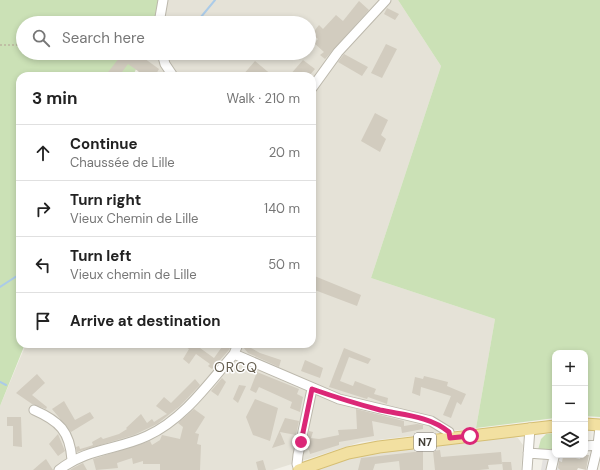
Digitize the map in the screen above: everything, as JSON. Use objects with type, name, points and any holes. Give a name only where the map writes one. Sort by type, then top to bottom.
[{"type":"main road","points":[[588,424],[600,426]]},
{"type":"main road","name":"N7","points":[[299,470],[362,450],[552,426]]},
{"type":"street","points":[[160,16],[163,0]]},
{"type":"street","points":[[316,82],[338,52],[386,0]]},
{"type":"street","points":[[164,60],[170,72]]},
{"type":"street","points":[[59,470],[72,460],[89,453],[131,443],[164,428],[178,418],[234,354],[236,348]]},
{"type":"street","points":[[234,354],[312,389],[339,399],[379,410],[431,421],[449,432],[450,438]]},
{"type":"street","points":[[299,470],[297,464],[298,455],[312,389]]},
{"type":"street","points":[[34,410],[54,422],[68,435],[71,446],[72,460]]},
{"type":"street","points":[[592,470],[598,445],[600,426]]},
{"type":"street","points":[[527,470],[530,428]]},
{"type":"street","points":[[588,446],[598,445]]},
{"type":"street","points":[[528,453],[552,454]]},
{"type":"street","points":[[551,470],[554,458]]},
{"type":"path","points":[[0,45],[16,45]]},
{"type":"shaded area","points":[[168,0],[398,0],[441,66],[371,278],[495,319],[476,428],[361,442],[273,470],[0,470],[0,406],[24,348],[316,348],[316,72],[138,72],[143,60],[316,60],[316,16],[161,16]]},
{"type":"shaded area","points":[[509,436],[518,438],[523,445],[521,470],[315,470],[343,460],[376,452]]},
{"type":"shaded area","points":[[552,450],[552,458],[562,458],[560,470],[541,470],[543,458]]},
{"type":"green space","points":[[0,0],[162,0],[157,16],[16,16],[16,60],[140,60],[135,72],[16,72],[16,348],[23,348],[0,406]]},
{"type":"green space","points":[[398,0],[600,0],[600,417],[588,416],[588,350],[552,350],[552,418],[476,428],[495,319],[371,278],[441,66]]},
{"type":"green space","points":[[552,433],[552,450],[538,450],[541,439],[546,434]]},
{"type":"building","points":[[359,1],[369,10],[325,59],[320,55],[324,52],[316,45],[316,41],[318,39],[316,37],[316,29],[319,25],[323,29],[336,15],[343,21]]},
{"type":"building","points":[[387,8],[399,14],[395,20],[384,14]]},
{"type":"building","points":[[386,44],[397,49],[382,78],[371,73]]},
{"type":"building","points":[[344,54],[368,67],[362,76],[338,62]]},
{"type":"building","points":[[118,60],[147,60],[159,69],[157,72],[139,72],[128,64],[122,72],[108,72]]},
{"type":"building","points":[[303,60],[315,69],[312,72],[292,72]]},
{"type":"building","points":[[255,61],[268,72],[245,72]]},
{"type":"building","points":[[375,113],[388,120],[381,135],[386,139],[380,152],[361,141]]},
{"type":"building","points":[[316,277],[361,295],[357,306],[316,291]]},
{"type":"building","points":[[187,348],[200,348],[214,358],[221,348],[230,348],[212,369],[208,366],[210,364],[196,354],[189,364],[183,359],[189,349]]},
{"type":"building","points":[[244,348],[251,348],[260,353],[281,360],[279,367],[248,353]]},
{"type":"building","points":[[344,348],[371,359],[368,364],[349,357],[340,381],[353,386],[355,381],[376,389],[374,394],[388,398],[387,404],[368,397],[367,399],[329,387]]},
{"type":"building","points":[[305,360],[323,368],[320,378],[301,371]]},
{"type":"building","points":[[257,372],[299,389],[297,394],[303,397],[300,412],[290,408],[292,402],[259,387],[256,393],[250,390]]},
{"type":"building","points":[[37,374],[45,383],[32,395],[47,407],[46,409],[32,404],[16,393]]},
{"type":"building","points":[[424,376],[448,382],[447,386],[466,394],[461,405],[457,402],[451,418],[443,415],[451,396],[421,387],[420,396],[412,393],[415,377],[423,379]]},
{"type":"building","points":[[222,378],[226,382],[218,396],[211,391]]},
{"type":"building","points":[[195,379],[200,385],[180,406],[157,424],[134,435],[77,452],[76,447],[79,446],[80,449],[87,447],[93,445],[92,442],[101,437],[103,439],[119,434],[127,429],[126,428],[141,414],[147,423],[152,419],[154,422],[167,414],[156,406],[164,397],[171,403]]},
{"type":"building","points":[[239,385],[246,386],[238,403],[233,399]]},
{"type":"building","points":[[255,399],[278,408],[270,441],[253,435],[246,417]]},
{"type":"building","points":[[64,401],[75,420],[90,412],[94,418],[71,432],[52,409]]},
{"type":"building","points":[[194,409],[205,417],[195,433],[199,434],[197,444],[201,445],[200,470],[160,470],[160,464],[143,464],[143,461],[133,464],[132,458],[117,463],[118,468],[96,470],[93,459],[150,441],[152,445],[160,440],[162,435],[180,439],[183,427],[178,423]]},
{"type":"building","points":[[356,409],[404,421],[404,426],[417,424],[423,425],[423,429],[402,433],[401,427],[372,421],[374,436],[339,442],[339,445],[310,454],[309,450],[305,449],[309,431],[313,432],[311,438],[319,439],[339,435],[338,430],[357,429]]},
{"type":"building","points":[[7,417],[21,417],[22,447],[13,446],[13,426],[7,426]]},
{"type":"building","points":[[285,418],[299,421],[296,435],[280,432],[285,444],[272,448]]},
{"type":"building","points":[[58,434],[65,451],[58,456],[49,444]]},
{"type":"building","points":[[440,450],[441,457],[501,452],[502,464],[488,465],[489,469],[479,470],[435,470],[433,451]]},
{"type":"building","points":[[423,451],[423,470],[400,470],[399,461],[375,464],[373,470],[358,470],[361,458]]},
{"type":"building","points":[[589,455],[586,470],[578,468],[577,470],[560,470],[558,468],[559,461],[562,462],[563,458],[580,459],[588,458]]},
{"type":"building","points":[[46,459],[53,470],[33,470],[41,463]]},
{"type":"building","points":[[263,460],[266,470],[258,470],[256,462]]},
{"type":"building","points":[[502,462],[511,462],[512,470],[503,470]]},
{"type":"building","points":[[83,463],[87,470],[70,470],[73,468]]},
{"type":"waterway","points":[[202,16],[215,0]]},
{"type":"waterway","points":[[0,287],[16,277]]},
{"type":"waterway","points":[[0,382],[6,385]]},
{"type":"district","name":"ORCQ","points":[[236,367]]},
{"type":"route","points":[[301,442],[312,389],[339,399],[379,410],[431,421],[442,426],[449,432],[450,438],[470,436]]}]
